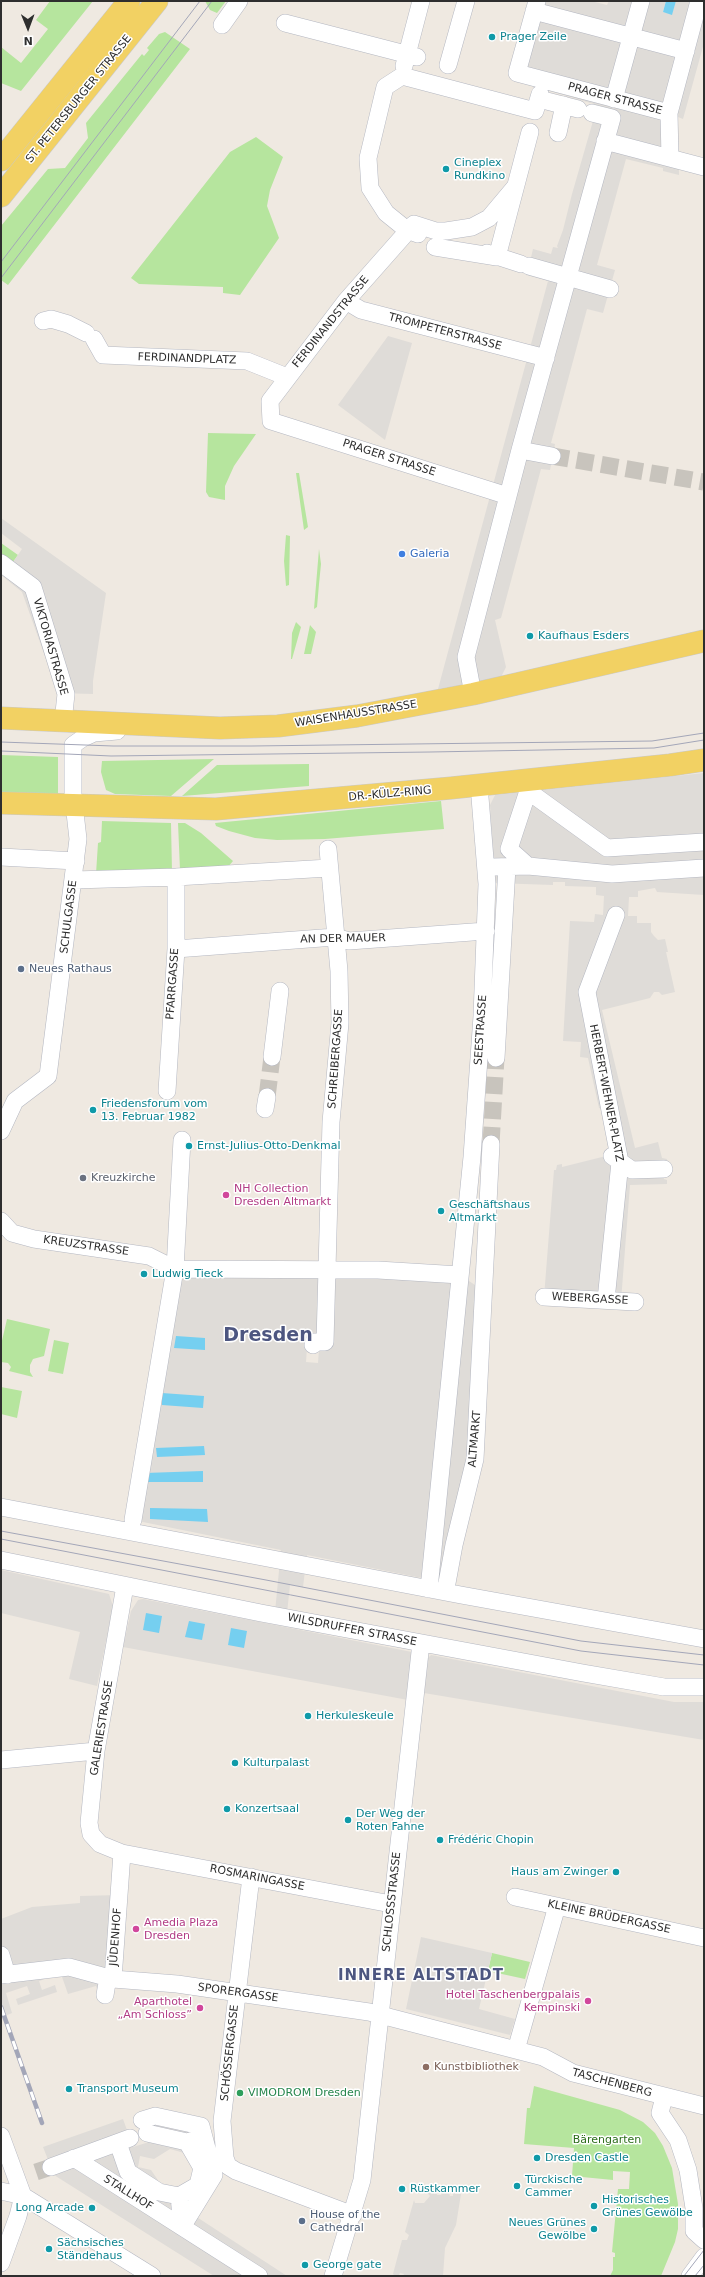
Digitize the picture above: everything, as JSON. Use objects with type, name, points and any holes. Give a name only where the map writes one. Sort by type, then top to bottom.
[{"type":"main road","name":"ST. PETERSBURGER STRASSE","points":[[1,196],[44,125],[129,1]]},
{"type":"main road","name":"ST. PETERSBURGER STRASSE","points":[[1,160],[44,125],[157,1]]},
{"type":"main road","name":"WAISENHAUSSTRASSE","points":[[1,718],[220,728],[272,726],[357,716],[473,694],[704,641]]},
{"type":"main road","name":"DR.-KÜLZ-RING","points":[[1,803],[216,809],[479,785],[670,765],[704,760]]},
{"type":"street","points":[[222,25],[239,1]]},
{"type":"street","points":[[421,1],[412,56],[402,76],[385,87],[368,158],[370,188],[386,213],[418,239],[454,240],[472,227],[489,218],[515,187]]},
{"type":"street","points":[[448,65],[466,1]]},
{"type":"street","points":[[614,99],[641,1]]},
{"type":"street","points":[[669,113],[699,1]]},
{"type":"street","points":[[536,6],[631,36],[686,51]]},
{"type":"street","name":"PRAGER STRASSE","points":[[536,6],[518,73],[669,113],[670,158]]},
{"type":"street","points":[[285,23],[412,56]]},
{"type":"street","points":[[402,76],[535,111],[540,96],[578,109],[612,118],[520,450],[466,657],[473,694]]},
{"type":"street","points":[[558,133],[578,109]]},
{"type":"street","points":[[497,257],[530,132]]},
{"type":"street","points":[[605,141],[704,167]]},
{"type":"street","points":[[418,239],[414,224],[436,231],[454,240],[497,257],[610,288]]},
{"type":"street","name":"FERDINANDSTRASSE","points":[[271,421],[270,401],[346,301],[418,239]]},
{"type":"street","name":"TROMPETERSTRASSE","points":[[346,301],[361,310],[546,358]]},
{"type":"street","name":"FERDINANDPLATZ","points":[[43,321],[51,319],[68,324],[90,336],[103,355],[247,361],[287,377]]},
{"type":"street","name":"PRAGER STRASSE","points":[[271,421],[508,496]]},
{"type":"street","points":[[520,450],[552,456]]},
{"type":"street","name":"VIKTORIASTRASSE","points":[[1,563],[32,587],[66,694],[63,722]]},
{"type":"street","points":[[74,806],[73,745],[94,733],[171,726]]},
{"type":"street","name":"SEESTRASSE","points":[[430,1589],[472,1157],[486,931],[486,879],[479,785]]},
{"type":"street","points":[[704,842],[607,848],[528,791],[509,849],[528,866],[612,874],[704,868]]},
{"type":"street","name":"SCHULGASSE","points":[[1,1131],[15,1101],[48,1076],[76,861],[78,839],[74,806]]},
{"type":"street","name":"SCHREIBERGASSE","points":[[313,1347],[314,1342],[325,1342],[330,1122],[340,1023],[339,971],[328,849]]},
{"type":"street","points":[[1,857],[76,861]]},
{"type":"street","name":"SEESTRASSE","points":[[496,1058],[500,867],[528,866]]},
{"type":"street","points":[[74,880],[176,877],[329,868]]},
{"type":"street","name":"PFARRGASSE","points":[[166,1091],[176,949],[176,877]]},
{"type":"street","name":"HERBERT-WEHNER-PLATZ","points":[[606,1300],[615,1159],[587,992],[616,915]]},
{"type":"street","name":"AN DER MAUER","points":[[176,949],[335,936],[349,940],[486,931]]},
{"type":"street","points":[[272,1057],[280,991]]},
{"type":"street","points":[[133,1520],[174,1269],[182,1140]]},
{"type":"street","points":[[488,1292],[491,1144]]},
{"type":"street","points":[[615,1159],[632,1170],[664,1169]]},
{"type":"street","name":"KREUZSTRASSE","points":[[6,1227],[34,1239],[149,1256],[174,1269]]},
{"type":"street","points":[[174,1269],[327,1269],[460,1275],[488,1292]]},
{"type":"street","name":"ALTMARKT","points":[[447,1583],[454,1545],[475,1459],[488,1292]]},
{"type":"street","name":"WEBERGASSE","points":[[544,1296],[635,1302]]},
{"type":"street","points":[[1,1507],[430,1589],[704,1639]]},
{"type":"street","name":"WILSDRUFFER STRASSE","points":[[1,1560],[125,1586],[421,1643],[664,1687],[704,1687]]},
{"type":"street","name":"GALERIESTRASSE","points":[[122,1853],[100,1844],[91,1834],[89,1823],[96,1751],[125,1586]]},
{"type":"street","name":"SCHLOSSSTRASSE","points":[[333,2276],[353,2215],[362,2180],[391,1904],[421,1643]]},
{"type":"street","points":[[1,1760],[96,1751]]},
{"type":"street","name":"ROSMARINGASSE","points":[[122,1853],[391,1904]]},
{"type":"street","name":"JÜDENHOF","points":[[4,1975],[69,1967],[113,1980],[122,1853]]},
{"type":"street","name":"SCHÖSSERGASSE","points":[[251,1877],[222,2120],[225,2158],[228,2166],[236,2171],[353,2215]]},
{"type":"street","name":"KLEINE BRÜDERGASSE","points":[[514,1897],[704,1938]]},
{"type":"street","points":[[513,2042],[557,1906]]},
{"type":"street","points":[[1,1955],[4,1975]]},
{"type":"street","points":[[105,1994],[107,1983],[113,1980]]},
{"type":"street","name":"SPORERGASSE","points":[[113,1980],[177,1984],[237,1993],[381,2010]]},
{"type":"street","points":[[381,2010],[406,2010]]},
{"type":"street","name":"TASCHENBERG","points":[[381,2010],[513,2042],[573,2073],[704,2106]]},
{"type":"street","name":"TASCHENBERG","points":[[664,2097],[660,2113],[678,2140],[688,2170],[694,2208],[694,2231],[704,2240]]},
{"type":"street","points":[[155,2116],[201,2126],[214,2175],[182,2227],[179,2196],[198,2185],[202,2168],[193,2141],[149,2128],[155,2116]]},
{"type":"street","points":[[1,2263],[18,2216],[23,2196],[2,2139]]},
{"type":"street","name":"STALLHOF","points":[[51,2167],[74,2158],[127,2150],[128,2172],[159,2192],[179,2196]]},
{"type":"street","name":"STALLHOF","points":[[74,2158],[259,2276]]},
{"type":"street","points":[[1,2192],[23,2196],[152,2276]]},
{"type":"street","points":[[690,2276],[704,2257]]},
{"type":"green space","points":[[50,1],[93,1],[21,91],[1,83],[1,47],[21,63],[48,29],[36,20]]},
{"type":"green space","points":[[205,1],[226,1],[217,13],[210,10]]},
{"type":"green space","points":[[165,32],[190,49],[8,285],[1,280],[1,226],[48,169],[65,168],[88,138],[86,123],[142,54],[144,56],[149,50],[147,48],[159,34]]},
{"type":"green space","points":[[256,137],[283,157],[270,190],[267,206],[279,238],[240,295],[223,293],[223,287],[139,284],[131,278],[230,152]]},
{"type":"green space","points":[[208,433],[256,434],[234,466],[225,486],[225,500],[209,497],[206,492]]},
{"type":"green space","points":[[296,473],[299,473],[308,527],[304,530]]},
{"type":"green space","points":[[286,535],[290,536],[289,585],[286,586],[284,561]]},
{"type":"green space","points":[[1,543],[18,555],[13,562],[1,553]]},
{"type":"green space","points":[[319,549],[321,564],[317,607],[314,609]]},
{"type":"green space","points":[[296,622],[301,627],[291,659],[292,633]]},
{"type":"green space","points":[[310,625],[316,632],[311,654],[304,654]]},
{"type":"green space","points":[[1,755],[58,757],[58,796],[1,794]]},
{"type":"green space","points":[[214,759],[171,796],[115,794],[106,790],[101,772],[102,761]]},
{"type":"green space","points":[[309,764],[309,786],[182,796],[217,765]]},
{"type":"green space","points":[[441,801],[444,829],[325,839],[277,840],[255,838],[229,831],[216,826],[215,823]]},
{"type":"green space","points":[[102,821],[171,823],[172,872],[96,874],[98,843],[101,842]]},
{"type":"green space","points":[[178,823],[185,823],[201,833],[233,861],[227,868],[180,870]]},
{"type":"green space","points":[[7,1319],[50,1329],[44,1356],[33,1359],[30,1365],[30,1372],[33,1377],[9,1371],[11,1367],[8,1363],[1,1362],[1,1345]]},
{"type":"green space","points":[[54,1340],[69,1343],[63,1374],[48,1371]]},
{"type":"green space","points":[[1,1387],[22,1391],[17,1418],[1,1414]]},
{"type":"green space","points":[[492,1953],[530,1962],[525,1979],[488,1971]]},
{"type":"green space","name":"Bärengarten","points":[[534,2086],[620,2110],[643,2122],[655,2133],[663,2146],[672,2168],[678,2204],[678,2229],[675,2242],[661,2276],[610,2276],[613,2270],[613,2257],[615,2257],[615,2253],[612,2252],[618,2189],[629,2189],[630,2172],[613,2171],[613,2180],[572,2176],[574,2148],[524,2144],[527,2108],[530,2108]]},
{"type":"shaded area","points":[[532,1],[591,1],[607,5],[609,1],[666,1],[663,12],[672,14],[676,1],[704,1],[704,43],[683,119],[678,117],[679,175],[663,171],[663,168],[626,159],[597,265],[615,270],[603,313],[587,309],[551,443],[555,444],[550,470],[541,469],[501,618],[495,620],[506,667],[500,679],[438,689],[548,281],[526,275],[533,249],[551,254],[553,247],[558,248],[557,246],[563,230],[593,121],[594,104],[511,80]]},
{"type":"shaded area","points":[[388,336],[412,343],[385,440],[338,405]]},
{"type":"shaded area","points":[[1,518],[106,593],[93,681],[93,694],[58,693],[22,592],[1,575],[1,553],[13,562],[22,549],[1,533]]},
{"type":"shaded area","points":[[704,773],[704,895],[657,892],[655,888],[638,891],[638,897],[629,897],[628,916],[637,916],[637,923],[651,923],[651,932],[654,936],[658,940],[665,939],[668,952],[666,952],[675,992],[662,995],[659,992],[654,992],[650,998],[602,1010],[635,1148],[658,1142],[662,1158],[667,1159],[664,1169],[664,1179],[667,1180],[667,1184],[630,1185],[621,1301],[544,1297],[554,1170],[556,1170],[557,1165],[562,1164],[562,1167],[610,1155],[607,1142],[610,1139],[603,1109],[599,1108],[588,1058],[580,1057],[581,1042],[563,1041],[570,921],[594,922],[595,914],[603,915],[604,896],[596,895],[596,887],[565,886],[565,882],[553,882],[553,885],[494,883],[490,805],[495,795]]},
{"type":"shaded area","points":[[175,1269],[460,1275],[484,1291],[475,1459],[447,1583],[307,1555],[303,1587],[290,1585],[287,1613],[275,1612],[281,1550],[133,1520]],"holes":[[[307,1348],[319,1349],[318,1363],[306,1362]]]},
{"type":"shaded area","points":[[1,1570],[109,1594],[113,1606],[97,1686],[69,1679],[80,1632],[1,1613]]},
{"type":"shaded area","points":[[143,1599],[412,1652],[408,1700],[123,1647],[131,1611],[138,1600]]},
{"type":"shaded area","points":[[431,1655],[674,1702],[704,1702],[704,1740],[424,1693],[428,1658]]},
{"type":"shaded area","points":[[119,1895],[113,1979],[99,1996],[96,1986],[68,1994],[61,1974],[39,1981],[42,1990],[55,1985],[57,1992],[18,2005],[16,1999],[30,1994],[27,1986],[6,1993],[12,2013],[1,2018],[1,1919],[32,1907],[80,1903],[80,1896]]},
{"type":"shaded area","points":[[421,1937],[492,1953],[479,2009],[515,2019],[510,2035],[406,2009]]},
{"type":"shaded area","points":[[123,2119],[133,2147],[149,2142],[144,2125],[157,2121],[196,2130],[208,2176],[186,2210],[287,2276],[214,2276],[54,2175],[43,2147]],"holes":[[[170,2149],[188,2154],[196,2168],[193,2180],[177,2189],[162,2186],[151,2170],[138,2167],[140,2156],[154,2159]]]},
{"type":"shaded area","points":[[426,2191],[437,2192],[437,2195],[441,2195],[442,2193],[449,2193],[450,2196],[453,2196],[453,2193],[461,2194],[456,2225],[445,2248],[443,2276],[403,2276],[404,2274],[400,2273],[399,2275],[394,2275],[402,2240],[407,2240],[409,2235],[405,2232],[414,2200],[415,2203],[424,2203],[430,2196]]},
{"type":"water","points":[[666,1],[676,1],[672,15],[663,12]]},
{"type":"water","points":[[176,1336],[205,1338],[205,1350],[174,1348]]},
{"type":"water","points":[[162,1393],[204,1396],[203,1408],[162,1405]]},
{"type":"water","points":[[204,1446],[205,1455],[157,1457],[156,1448]]},
{"type":"water","points":[[203,1471],[203,1482],[145,1482],[145,1473]]},
{"type":"water","points":[[150,1508],[207,1509],[208,1522],[150,1519]]},
{"type":"water","points":[[146,1613],[162,1616],[159,1633],[143,1630]]},
{"type":"water","points":[[189,1621],[205,1624],[202,1640],[185,1637]]},
{"type":"water","points":[[231,1628],[247,1631],[244,1648],[228,1645]]},
{"type":"tunnel","points":[[552,456],[704,482]]},
{"type":"tunnel","points":[[267,1097],[272,1057]]},
{"type":"tunnel","points":[[491,1144],[496,1058]]},
{"type":"tunnel","points":[[36,2172],[51,2167]]},
{"type":"tram line","points":[[1,262],[200,1]]},
{"type":"tram line","points":[[1,278],[212,1]]},
{"type":"tram line","points":[[1,742],[113,746],[252,746],[652,741],[704,733]]},
{"type":"tram line","points":[[1,751],[111,756],[430,752],[654,748],[704,740]]},
{"type":"tram line","points":[[1,1531],[266,1580],[581,1641],[704,1655]]},
{"type":"tram line","points":[[1,1539],[581,1651],[704,1665]]},
{"type":"tram line","points":[[684,2276],[704,2250]]},
{"type":"tram line","points":[[695,2276],[704,2265]]},
{"type":"railway","points":[[1,2007],[42,2123]]},
{"type":"place","name":"Prager Zeile","points":[[492,37]]},
{"type":"place","name":"Cineplex Rundkino","points":[[446,169]]},
{"type":"place","name":"Galeria","points":[[402,554]]},
{"type":"place","name":"Kaufhaus Esders","points":[[530,636]]},
{"type":"place","name":"Neues Rathaus","points":[[21,969]]},
{"type":"place","name":"Friedensforum vom 13. Februar 1982","points":[[93,1110]]},
{"type":"place","name":"Ernst-Julius-Otto-Denkmal","points":[[189,1146]]},
{"type":"place","name":"Kreuzkirche","points":[[83,1178]]},
{"type":"place","name":"NH Collection Dresden Altmarkt","points":[[226,1195]]},
{"type":"place","name":"Geschäftshaus Altmarkt","points":[[441,1211]]},
{"type":"place","name":"Ludwig Tieck","points":[[144,1274]]},
{"type":"place","name":"Herkuleskeule","points":[[308,1716]]},
{"type":"place","name":"Kulturpalast","points":[[235,1763]]},
{"type":"place","name":"Konzertsaal","points":[[227,1809]]},
{"type":"place","name":"Der Weg der Roten Fahne","points":[[348,1820]]},
{"type":"place","name":"Frédéric Chopin","points":[[440,1840]]},
{"type":"place","name":"Haus am Zwinger","points":[[616,1872]]},
{"type":"place","name":"Amedia Plaza Dresden","points":[[136,1929]]},
{"type":"place","name":"Hotel Taschenbergpalais Kempinski","points":[[588,2001]]},
{"type":"place","name":"Aparthotel „Am Schloss”","points":[[200,2008]]},
{"type":"place","name":"Kunstbibliothek","points":[[426,2067]]},
{"type":"place","name":"Transport Museum","points":[[69,2089]]},
{"type":"place","name":"VIMODROM Dresden","points":[[240,2093]]},
{"type":"place","name":"Dresden Castle","points":[[537,2158]]},
{"type":"place","name":"Türckische Cammer","points":[[517,2186]]},
{"type":"place","name":"Rüstkammer","points":[[402,2189]]},
{"type":"place","name":"Historisches Grünes Gewölbe","points":[[594,2206]]},
{"type":"place","name":"Long Arcade","points":[[92,2208]]},
{"type":"place","name":"House of the Cathedral","points":[[302,2221]]},
{"type":"place","name":"Neues Grünes Gewölbe","points":[[594,2229]]},
{"type":"place","name":"Sächsisches Ständehaus","points":[[49,2249]]},
{"type":"place","name":"George gate","points":[[305,2265]]},
{"type":"district","name":"Dresden","points":[[268,1336]]},
{"type":"district","name":"INNERE ALTSTADT","points":[[421,1976]]}]
